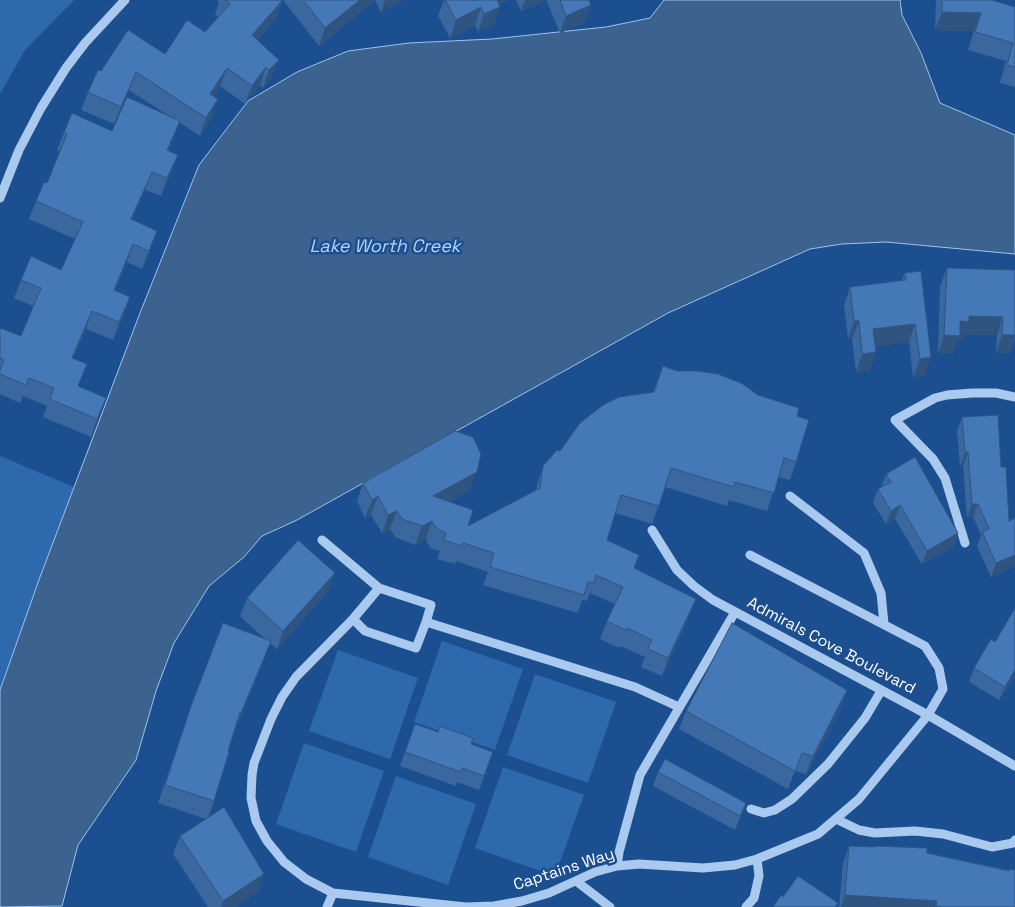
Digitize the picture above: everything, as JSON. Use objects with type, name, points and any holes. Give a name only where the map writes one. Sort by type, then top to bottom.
[{"type":"street","points":[[0,198],[19,150],[40,108],[85,43],[125,0]]},
{"type":"street","points":[[965,543],[946,478],[933,458],[895,420],[935,398],[972,393],[1015,397]]},
{"type":"street","points":[[790,496],[864,553],[881,593],[884,624]]},
{"type":"street","name":"Admirals Cove Boulevard","points":[[652,530],[670,560],[691,584],[713,600],[928,715],[1015,766]]},
{"type":"street","points":[[322,540],[379,588],[432,605],[416,648],[364,631],[353,619]]},
{"type":"street","name":"Captains Way","points":[[379,588],[353,619],[296,677],[282,697],[271,719],[254,763],[250,786],[256,821],[275,852],[295,871],[333,892],[466,907],[494,906],[522,901],[549,893],[595,872],[617,866],[640,864],[716,868],[757,858],[818,834],[859,799],[928,715],[943,689],[939,668],[925,646],[750,555]]},
{"type":"street","points":[[617,866],[640,775],[735,612]]},
{"type":"street","points":[[426,622],[635,687],[679,707]]},
{"type":"street","points":[[751,809],[764,813],[775,810],[792,799],[828,764],[865,718],[882,691]]},
{"type":"street","points":[[836,819],[859,830],[875,833],[915,831],[943,834],[992,847],[1013,843],[1015,840]]},
{"type":"street","points":[[746,907],[754,898],[759,876],[757,858]]},
{"type":"street","points":[[576,881],[610,907]]},
{"type":"street","points":[[327,907],[333,892]]},
{"type":"shaded area","points":[[0,0],[74,0],[25,50],[0,94]]},
{"type":"shaded area","points":[[0,456],[74,487],[0,690]]},
{"type":"shaded area","points":[[442,641],[523,669],[495,750],[414,722]]},
{"type":"shaded area","points":[[338,650],[418,678],[390,759],[309,731]]},
{"type":"shaded area","points":[[535,674],[616,702],[588,783],[507,755]]},
{"type":"shaded area","points":[[304,743],[384,771],[356,852],[276,824]]},
{"type":"shaded area","points":[[503,767],[584,795],[555,876],[475,848]]},
{"type":"shaded area","points":[[396,776],[476,804],[448,885],[368,857]]},
{"type":"water","name":"Lake Worth Creek","points":[[664,0],[900,0],[902,15],[921,53],[940,103],[1015,135],[1015,254],[886,242],[842,244],[810,249],[668,313],[297,520],[262,536],[244,557],[209,586],[174,643],[156,691],[136,760],[78,845],[62,906],[0,907],[0,690],[40,577],[140,313],[199,165],[248,101],[297,72],[348,51],[409,43],[492,39],[606,27],[650,18]]},
{"type":"building","points":[[225,0],[282,1],[252,35],[279,60],[269,70],[266,67],[252,86],[227,68],[210,94],[218,99],[206,118],[136,72],[121,107],[88,92],[98,70],[101,71],[128,30],[165,54],[187,20],[205,32],[230,4]]},
{"type":"building","points":[[303,0],[360,0],[325,28]]},
{"type":"building","points":[[445,0],[497,0],[500,7],[484,14],[481,7],[456,20]]},
{"type":"building","points":[[560,0],[589,0],[591,5],[566,16]]},
{"type":"building","points":[[942,0],[992,0],[1015,7],[1015,67],[1007,65],[1013,43],[975,32],[981,13],[942,12]]},
{"type":"building","points":[[127,97],[180,121],[167,150],[178,155],[167,178],[152,172],[131,219],[157,231],[149,251],[133,244],[114,290],[130,297],[119,322],[92,311],[72,358],[87,364],[78,386],[106,398],[97,419],[50,399],[54,388],[29,378],[26,385],[0,374],[4,360],[0,358],[0,328],[21,336],[41,288],[21,280],[31,256],[61,270],[83,222],[36,201],[44,182],[47,183],[67,134],[64,132],[72,113],[112,131]]},
{"type":"building","points":[[947,268],[1015,270],[1015,335],[1002,335],[1003,317],[969,316],[969,322],[960,321],[960,336],[944,335]]},
{"type":"building","points":[[921,271],[931,357],[920,359],[915,324],[873,329],[876,352],[862,354],[859,321],[854,321],[850,287],[906,280],[905,273]]},
{"type":"building","points":[[663,366],[677,371],[718,374],[741,383],[758,395],[799,408],[797,416],[809,420],[796,462],[784,458],[774,493],[735,482],[734,487],[671,468],[659,506],[621,495],[607,540],[639,555],[634,568],[696,599],[668,658],[648,649],[652,640],[607,621],[623,587],[596,575],[594,583],[588,582],[584,595],[490,567],[494,553],[463,543],[462,546],[444,540],[446,533],[437,529],[432,521],[422,526],[402,519],[397,511],[388,515],[378,496],[372,500],[363,483],[455,431],[473,437],[481,454],[477,472],[433,496],[473,510],[468,526],[540,488],[543,466],[557,450],[560,451],[580,423],[603,405],[619,397],[654,392]]},
{"type":"building","points":[[998,415],[1001,467],[1006,467],[1009,521],[1015,518],[1015,555],[996,563],[982,532],[989,529],[978,504],[972,504],[968,452],[965,452],[962,417]]},
{"type":"building","points":[[915,457],[958,533],[927,551],[900,505],[891,511],[878,489],[891,482],[886,474]]},
{"type":"building","points":[[298,540],[335,573],[283,631],[247,598]]},
{"type":"building","points":[[1015,608],[1015,670],[1005,687],[974,668],[991,639],[995,642]]},
{"type":"building","points":[[223,623],[271,641],[240,712],[214,801],[165,785],[192,703]]},
{"type":"building","points":[[732,623],[847,690],[813,756],[802,753],[795,771],[686,711]]},
{"type":"building","points":[[415,724],[438,732],[440,726],[473,738],[471,744],[493,752],[484,776],[462,768],[461,772],[405,752]]},
{"type":"building","points":[[665,759],[746,803],[740,816],[658,772]]},
{"type":"building","points":[[224,807],[264,874],[223,901],[180,836]]},
{"type":"building","points":[[849,846],[927,848],[927,853],[1009,871],[1010,869],[1015,870],[1015,907],[942,907],[936,906],[937,901],[845,895]]},
{"type":"building","points":[[798,876],[838,903],[835,907],[773,907],[781,895],[783,897]]}]
